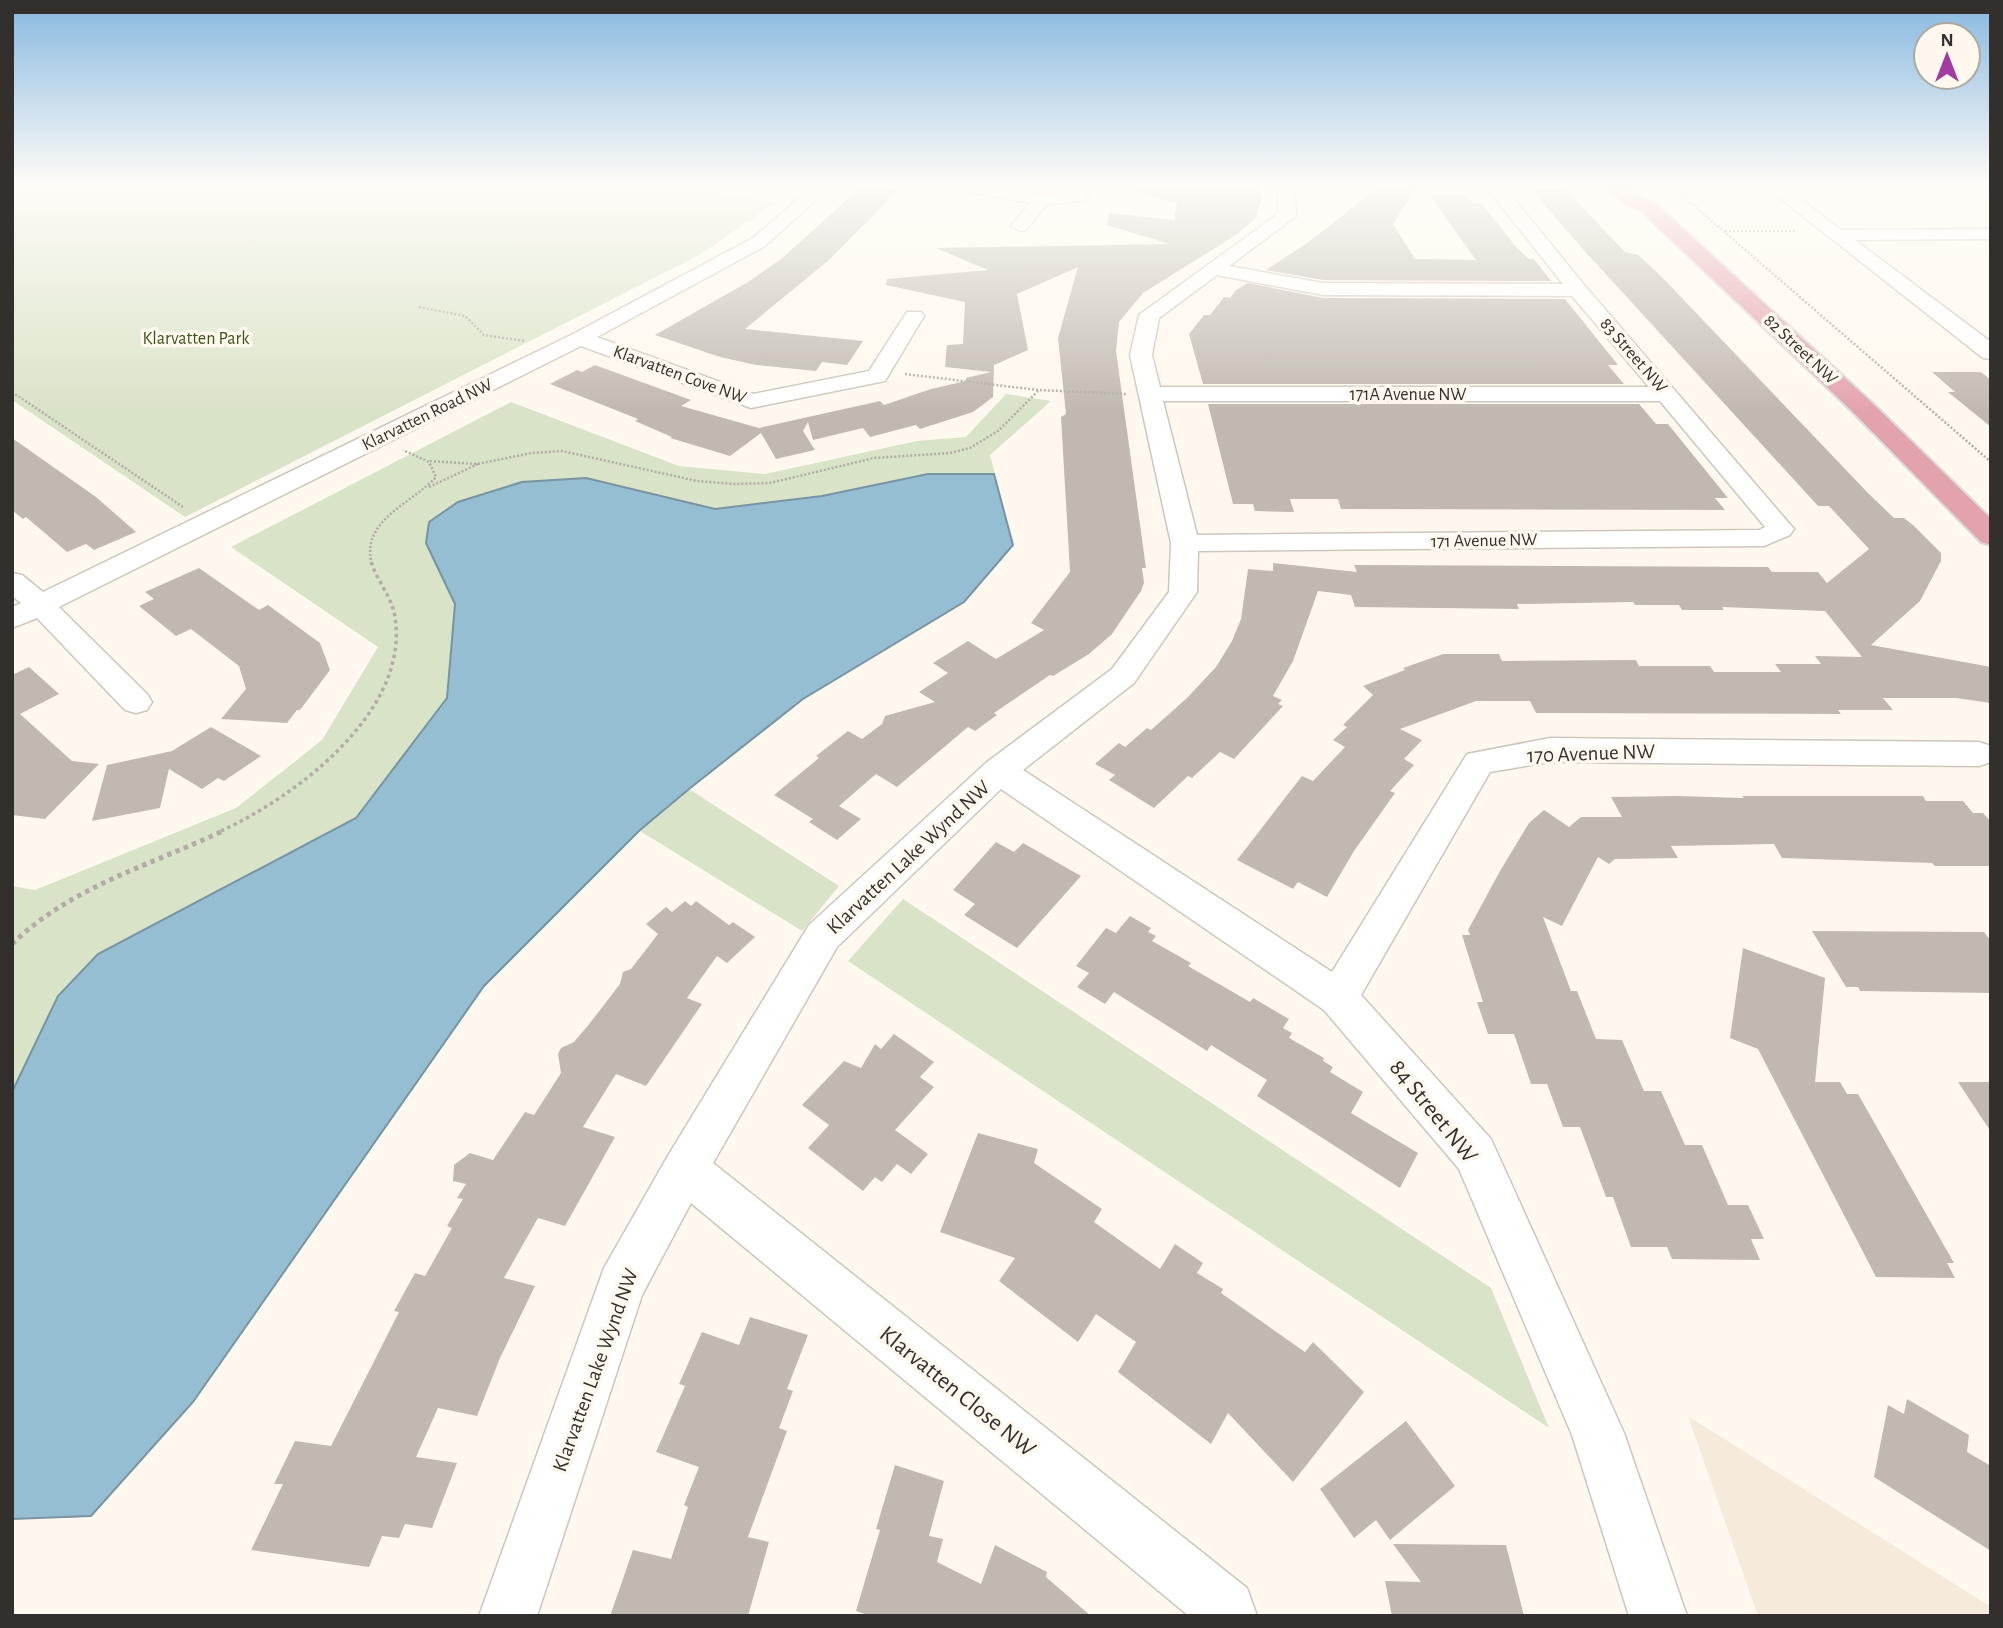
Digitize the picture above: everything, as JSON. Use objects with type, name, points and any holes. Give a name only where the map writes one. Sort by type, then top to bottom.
[{"type":"main road","name":"82 Street NW","points":[[1705,260],[1861,406],[1991,536]]},
{"type":"main road","name":"82 Street NW","points":[[1861,406],[1991,505]]},
{"type":"street","name":"Klarvatten Road NW","points":[[12,619],[570,343],[725,260]]},
{"type":"street","name":"Klarvatten Lake Wynd NW","points":[[508,1616],[621,1285],[685,1169],[823,936],[999,771],[1123,677],[1183,592],[1185,543],[1141,355],[1149,315],[1226,260]]},
{"type":"street","name":"83 Street NW","points":[[1554,260],[1781,529]]},
{"type":"street","points":[[1869,260],[1991,353]]},
{"type":"street","points":[[1213,269],[1323,289],[1578,290]]},
{"type":"street","points":[[880,371],[914,316]]},
{"type":"street","name":"Klarvatten Cove NW","points":[[570,343],[751,401],[877,376],[880,371]]},
{"type":"street","name":"171A Avenue NW","points":[[1149,394],[1667,394]]},
{"type":"street","name":"171 Avenue NW","points":[[1185,543],[1764,538],[1781,529]]},
{"type":"street","points":[[12,581],[40,605],[136,702]]},
{"type":"street","name":"170 Avenue NW","points":[[1338,998],[1479,762],[1550,750],[1979,754]]},
{"type":"street","name":"84 Street NW","points":[[999,771],[1338,998],[1475,1154],[1598,1433],[1658,1616]]},
{"type":"street","name":"Klarvatten Close NW","points":[[685,1169],[1226,1609],[1228,1616]]},
{"type":"path","points":[[1756,260],[1991,462]]},
{"type":"path","points":[[419,307],[465,316],[484,335],[570,343]]},
{"type":"path","points":[[880,371],[1039,390],[1149,394]]},
{"type":"path","points":[[12,944],[23,932],[76,896],[242,822],[300,782],[348,741],[377,699],[395,654],[395,617],[368,557],[374,533],[399,505],[428,487],[481,463],[516,455],[555,451],[608,457],[661,474],[698,482],[734,484],[789,480],[869,458],[900,454],[937,454],[969,449],[990,437],[1039,390]]},
{"type":"path","points":[[12,392],[207,523]]},
{"type":"path","points":[[402,450],[429,461],[481,463]]},
{"type":"path","points":[[428,487],[436,477],[436,468],[429,461]]},
{"type":"shaded area","points":[[1688,1416],[1991,1607],[1991,1616],[1758,1616]]},
{"type":"green space","name":"Klarvatten Park","points":[[12,260],[689,260],[185,517],[12,400]]},
{"type":"green space","points":[[1006,394],[1051,401],[990,455],[1013,545],[964,602],[803,699],[689,789],[839,886],[802,931],[640,831],[484,986],[193,1402],[91,1516],[12,1519],[12,886],[35,890],[236,808],[322,740],[378,647],[231,547],[511,402],[679,466],[765,474],[917,441],[966,437]]},
{"type":"green space","points":[[903,899],[1491,1288],[1549,1428],[848,961]]},
{"type":"water","points":[[928,474],[994,474],[1013,545],[964,602],[803,699],[640,830],[484,986],[193,1402],[91,1516],[12,1519],[12,1092],[58,996],[98,954],[356,818],[447,698],[455,604],[426,543],[429,522],[458,502],[522,482],[586,478],[715,509],[822,496]]},
{"type":"building","points":[[780,260],[829,260],[745,329],[863,341],[847,365],[822,362],[816,371],[756,365],[720,357],[655,335],[748,282]]},
{"type":"building","points":[[964,260],[1196,260],[1143,293],[1119,322],[1116,351],[1146,568],[1142,568],[1144,583],[1112,634],[1089,654],[1053,676],[1050,675],[994,713],[997,715],[975,731],[968,727],[897,787],[876,774],[839,806],[861,819],[837,840],[809,822],[813,819],[774,795],[848,731],[862,739],[882,724],[885,716],[935,702],[919,692],[948,673],[933,663],[968,641],[996,659],[1044,630],[1031,623],[1070,572],[1061,417],[1066,414],[1058,338],[1078,267],[1017,294],[1028,350],[994,365],[993,397],[973,412],[920,429],[916,425],[870,437],[863,428],[813,440],[808,422],[803,431],[815,450],[776,459],[761,433],[730,456],[670,438],[672,437],[635,421],[638,419],[550,384],[577,370],[582,372],[595,365],[691,400],[681,406],[759,428],[880,401],[884,405],[991,372],[945,367],[947,345],[963,344],[965,302],[886,285],[887,279],[988,270]]},
{"type":"building","points":[[1281,260],[1535,260],[1551,281],[1323,280],[1266,270]]},
{"type":"building","points":[[1593,260],[1644,260],[1868,493],[1894,518],[1904,518],[1914,526],[1941,553],[1941,561],[1920,601],[1871,645],[1991,667],[1991,703],[1956,698],[1883,698],[1893,710],[1838,710],[1841,714],[1536,713],[1530,701],[1476,701],[1400,729],[1422,740],[1404,759],[1414,765],[1390,791],[1395,793],[1354,851],[1327,897],[1298,882],[1293,889],[1237,860],[1302,776],[1313,781],[1345,747],[1333,740],[1347,727],[1343,725],[1373,695],[1363,686],[1405,670],[1403,668],[1443,654],[1499,654],[1502,661],[1636,660],[1639,666],[1710,666],[1714,672],[1781,672],[1775,664],[1821,664],[1815,656],[1862,657],[1825,611],[1722,607],[1724,610],[1682,610],[1679,605],[1635,605],[1633,602],[1517,604],[1519,609],[1355,607],[1351,595],[1318,591],[1293,661],[1273,696],[1282,700],[1278,704],[1283,706],[1234,759],[1220,752],[1192,778],[1188,776],[1154,808],[1109,780],[1115,775],[1095,764],[1119,743],[1125,747],[1147,728],[1151,730],[1216,667],[1232,641],[1241,619],[1248,569],[1273,571],[1273,563],[1357,572],[1354,565],[1768,567],[1772,572],[1818,572],[1827,583],[1869,549],[1829,506],[1818,506]]},
{"type":"building","points":[[1248,283],[1323,298],[1565,299],[1618,365],[1608,365],[1624,384],[1203,384],[1189,334],[1204,315],[1210,315],[1224,297],[1230,298],[1236,290]]},
{"type":"building","points":[[1932,372],[1981,372],[1991,380],[1991,427],[1948,392],[1955,392]]},
{"type":"building","points":[[1208,404],[1639,404],[1656,424],[1668,424],[1728,498],[1715,498],[1725,510],[1341,509],[1338,499],[1290,499],[1294,512],[1255,511],[1253,504],[1233,504]]},
{"type":"building","points":[[12,438],[96,497],[136,532],[94,550],[86,544],[67,552],[26,517],[23,519],[12,510]]},
{"type":"building","points":[[199,568],[259,610],[268,605],[320,643],[330,670],[287,723],[221,719],[246,689],[239,666],[191,629],[176,636],[139,606],[154,599],[145,592]]},
{"type":"building","points":[[29,667],[59,694],[20,714],[72,761],[99,764],[45,819],[12,815],[12,675]]},
{"type":"building","points":[[211,727],[261,756],[224,781],[218,778],[202,789],[169,769],[160,808],[92,821],[107,765],[172,751]]},
{"type":"building","points":[[1923,796],[1926,801],[1963,801],[1973,813],[1983,813],[1991,822],[1991,866],[1935,866],[1932,863],[1782,858],[1774,844],[1671,846],[1678,858],[1615,859],[1609,864],[1598,857],[1562,926],[1543,917],[1571,991],[1577,991],[1596,1039],[1622,1040],[1644,1091],[1661,1091],[1685,1145],[1702,1145],[1728,1205],[1748,1205],[1764,1239],[1751,1239],[1760,1260],[1672,1259],[1667,1247],[1631,1247],[1613,1197],[1606,1197],[1580,1127],[1563,1127],[1547,1084],[1531,1084],[1514,1034],[1488,1034],[1477,1002],[1483,1002],[1462,935],[1470,935],[1468,930],[1500,871],[1529,823],[1544,810],[1569,827],[1581,817],[1622,817],[1611,797]]},
{"type":"building","points":[[996,842],[1014,852],[1023,843],[1081,876],[1017,948],[964,915],[975,904],[953,890]]},
{"type":"building","points":[[685,901],[691,906],[696,901],[729,925],[733,922],[755,937],[727,963],[717,956],[687,998],[702,1004],[646,1086],[616,1074],[583,1127],[615,1137],[565,1226],[538,1218],[504,1278],[535,1286],[500,1358],[477,1416],[438,1408],[416,1457],[457,1463],[432,1528],[405,1524],[399,1538],[382,1536],[369,1567],[251,1550],[283,1484],[274,1484],[295,1441],[331,1446],[399,1312],[394,1311],[415,1273],[425,1276],[452,1228],[447,1226],[463,1199],[457,1198],[466,1184],[453,1181],[454,1165],[470,1153],[493,1160],[525,1112],[534,1115],[561,1073],[558,1054],[561,1048],[574,1042],[620,984],[623,972],[631,969],[658,934],[646,924],[666,907],[672,912]]},
{"type":"building","points":[[1130,916],[1151,928],[1148,932],[1156,936],[1152,941],[1191,963],[1188,966],[1250,1002],[1253,998],[1289,1019],[1283,1028],[1292,1033],[1289,1038],[1324,1058],[1323,1061],[1333,1067],[1330,1072],[1363,1092],[1351,1113],[1418,1153],[1400,1188],[1257,1096],[1267,1080],[1211,1045],[1207,1051],[1114,992],[1105,1004],[1077,987],[1089,973],[1076,966],[1106,928],[1116,933]]},
{"type":"building","points":[[1812,931],[1984,932],[1991,941],[1991,993],[1860,991],[1858,987],[1846,987]]},
{"type":"building","points":[[1743,948],[1825,978],[1815,1082],[1840,1082],[1847,1094],[1858,1094],[1954,1263],[1947,1263],[1955,1278],[1876,1277],[1758,1049],[1730,1038]]},
{"type":"building","points":[[894,1034],[934,1062],[920,1077],[934,1087],[895,1130],[928,1154],[911,1174],[897,1164],[882,1182],[875,1177],[863,1191],[808,1148],[829,1125],[802,1105],[844,1061],[861,1068],[875,1044],[881,1049]]},
{"type":"building","points":[[1958,1082],[1991,1082],[1991,1132]]},
{"type":"building","points":[[978,1133],[1038,1149],[1034,1163],[1102,1209],[1094,1222],[1160,1269],[1175,1244],[1203,1263],[1197,1273],[1223,1289],[1221,1293],[1305,1352],[1313,1342],[1364,1392],[1293,1482],[1228,1413],[1211,1444],[1118,1372],[1136,1342],[1096,1314],[1078,1342],[999,1281],[1015,1258],[940,1232]]},
{"type":"building","points":[[750,1317],[808,1335],[787,1389],[793,1391],[779,1428],[787,1431],[748,1537],[769,1542],[748,1616],[610,1616],[633,1550],[671,1559],[688,1507],[684,1505],[699,1467],[656,1452],[685,1386],[679,1384],[702,1332],[739,1345]]},
{"type":"building","points":[[1907,1399],[1969,1435],[1967,1452],[1991,1466],[1991,1551],[1874,1477],[1888,1405],[1904,1414]]},
{"type":"building","points":[[1406,1421],[1455,1486],[1390,1540],[1376,1520],[1354,1538],[1320,1489]]},
{"type":"building","points":[[895,1465],[944,1481],[929,1536],[943,1539],[937,1562],[981,1584],[995,1545],[1047,1572],[1046,1577],[1091,1616],[870,1616],[856,1611],[880,1530],[876,1529]]},
{"type":"building","points":[[1393,1544],[1506,1545],[1524,1616],[1392,1616],[1385,1581],[1421,1582]]}]
